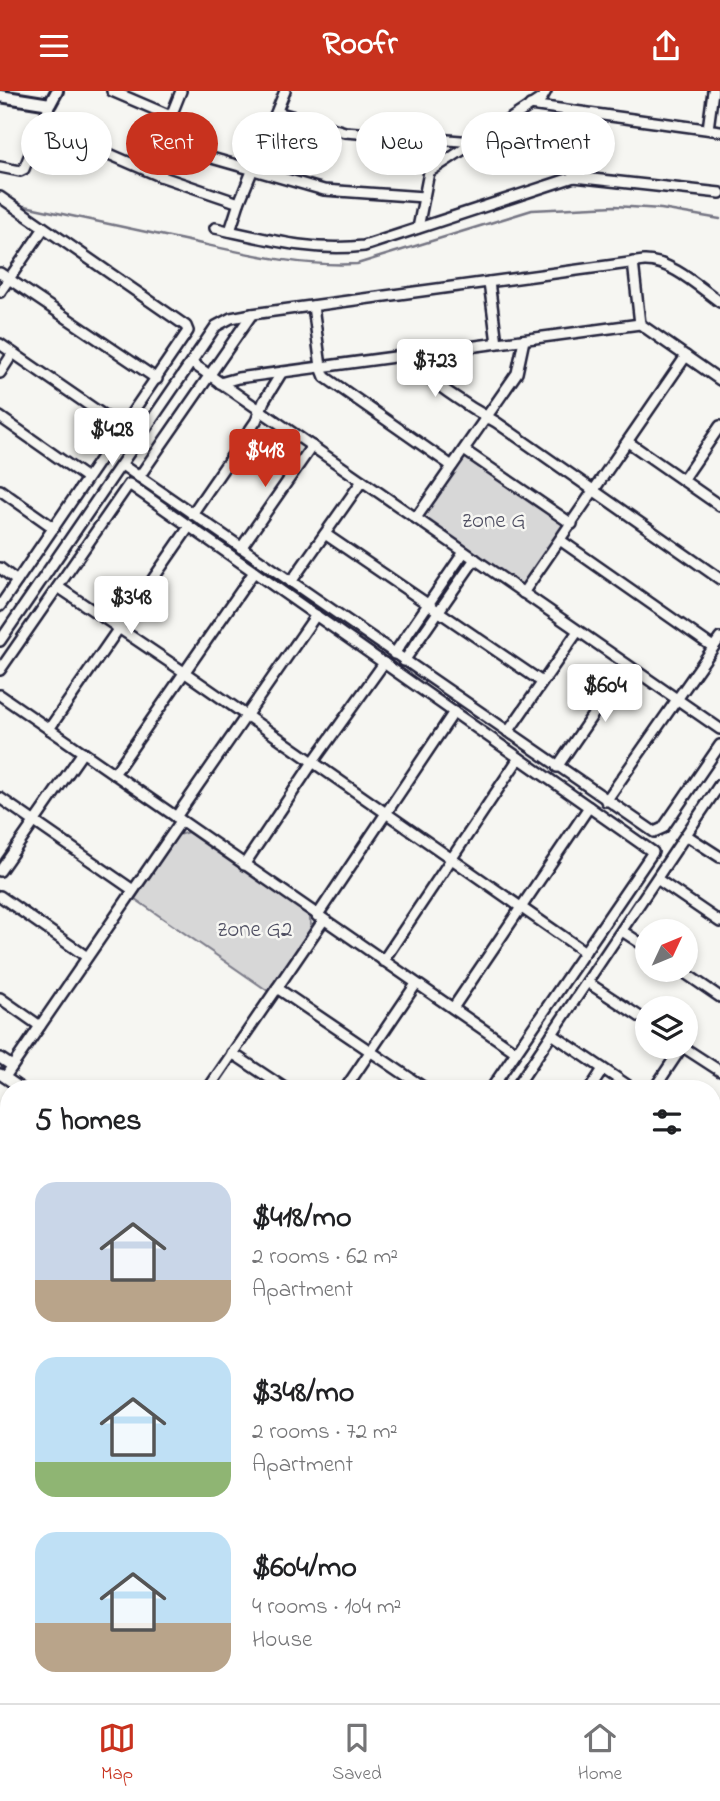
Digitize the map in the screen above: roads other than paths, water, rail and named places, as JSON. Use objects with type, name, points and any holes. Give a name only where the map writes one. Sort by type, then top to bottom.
[{"type":"street","points":[[47,112],[57,91]]},
{"type":"street","points":[[112,91],[162,112]]},
{"type":"street","points":[[138,102],[143,91]]},
{"type":"street","points":[[173,112],[181,91]]},
{"type":"street","points":[[277,112],[285,91]]},
{"type":"street","points":[[519,112],[541,98],[546,91]]},
{"type":"street","points":[[708,129],[713,91]]},
{"type":"street","points":[[0,96],[50,104]]},
{"type":"street","points":[[530,105],[575,112]]},
{"type":"street","points":[[615,117],[720,131]]},
{"type":"street","points":[[342,131],[461,141]]},
{"type":"street","points":[[418,228],[429,172],[461,151]]},
{"type":"street","points":[[112,155],[160,176],[239,203]]},
{"type":"street","points":[[0,167],[21,170]]},
{"type":"street","points":[[230,231],[250,175]]},
{"type":"street","points":[[270,175],[324,190],[424,197]]},
{"type":"street","points":[[215,228],[315,248],[340,248],[364,246],[574,177],[720,193]]},
{"type":"street","points":[[0,197],[186,326],[188,331],[0,606]]},
{"type":"street","points":[[0,292],[44,228]]},
{"type":"street","points":[[0,641],[216,326],[231,318],[652,260],[669,267],[720,302]]},
{"type":"street","points":[[633,262],[640,324]]},
{"type":"street","points":[[0,273],[157,379]]},
{"type":"street","points":[[489,282],[497,343]]},
{"type":"street","points":[[313,306],[321,367],[325,377],[452,466]]},
{"type":"street","points":[[139,477],[252,314]]},
{"type":"street","points":[[220,383],[282,372],[640,324],[720,380]]},
{"type":"street","points":[[416,518],[517,373],[524,340]]},
{"type":"street","points":[[0,344],[122,428]]},
{"type":"street","points":[[0,373],[13,353]]},
{"type":"street","points":[[407,355],[416,367],[720,579]]},
{"type":"street","points":[[523,593],[686,356]]},
{"type":"street","points":[[192,363],[720,729]]},
{"type":"street","points":[[192,514],[256,421],[282,372]]},
{"type":"street","points":[[0,417],[87,478]]},
{"type":"street","points":[[683,480],[720,426]]},
{"type":"street","points":[[628,442],[720,506]]},
{"type":"street","points":[[241,548],[312,446]]},
{"type":"street","points":[[464,450],[572,524]]},
{"type":"street","points":[[122,465],[648,829],[659,832],[720,745]]},
{"type":"street","points":[[291,582],[362,481]]},
{"type":"street","points":[[0,670],[129,484],[653,852],[497,1080]]},
{"type":"street","points":[[0,490],[54,528]]},
{"type":"street","points":[[49,729],[189,527]]},
{"type":"street","points":[[325,534],[542,683]]},
{"type":"street","points":[[560,540],[713,647]]},
{"type":"street","points":[[394,654],[464,552]]},
{"type":"street","points":[[404,661],[475,559]]},
{"type":"street","points":[[0,568],[17,581]]},
{"type":"street","points":[[114,774],[254,572]]},
{"type":"street","points":[[58,587],[585,952]]},
{"type":"street","points":[[2,1075],[12,1066],[133,890],[246,715],[316,615]]},
{"type":"street","points":[[508,732],[578,631]]},
{"type":"street","points":[[606,801],[720,638]]},
{"type":"street","points":[[244,865],[384,663]]},
{"type":"street","points":[[557,767],[627,665]]},
{"type":"street","points":[[0,695],[516,1052]]},
{"type":"street","points":[[214,1080],[277,988],[386,814],[454,712]]},
{"type":"street","points":[[0,871],[83,752]]},
{"type":"street","points":[[383,961],[519,758]]},
{"type":"street","points":[[521,1080],[720,784]]},
{"type":"street","points":[[0,799],[133,890]]},
{"type":"street","points":[[453,1008],[589,807]]},
{"type":"street","points":[[686,835],[720,857]]},
{"type":"street","points":[[657,879],[720,922]]},
{"type":"street","points":[[0,896],[87,957]]},
{"type":"street","points":[[622,931],[635,940]]},
{"type":"street","points":[[587,982],[635,1014]]},
{"type":"street","points":[[698,982],[720,997]]},
{"type":"street","points":[[351,1080],[416,984]]},
{"type":"street","points":[[277,988],[413,1080]]},
{"type":"street","points":[[0,998],[40,1026]]},
{"type":"street","points":[[552,1034],[620,1080]]},
{"type":"street","points":[[232,1053],[272,1080]]},
{"type":"street","points":[[698,1057],[720,1071]]},
{"type":"street","points":[[0,1058],[12,1066]]},
{"type":"street","points":[[660,1080],[674,1059]]},
{"type":"street","points":[[596,1080],[603,1069]]},
{"type":"waterway","points":[[25,206],[254,255],[315,264],[357,264],[532,210],[615,206],[661,209],[720,219]]},
{"type":"park label","name":"zone G","points":[[494,521]]},
{"type":"park label","name":"zone G2","points":[[255,930]]}]
